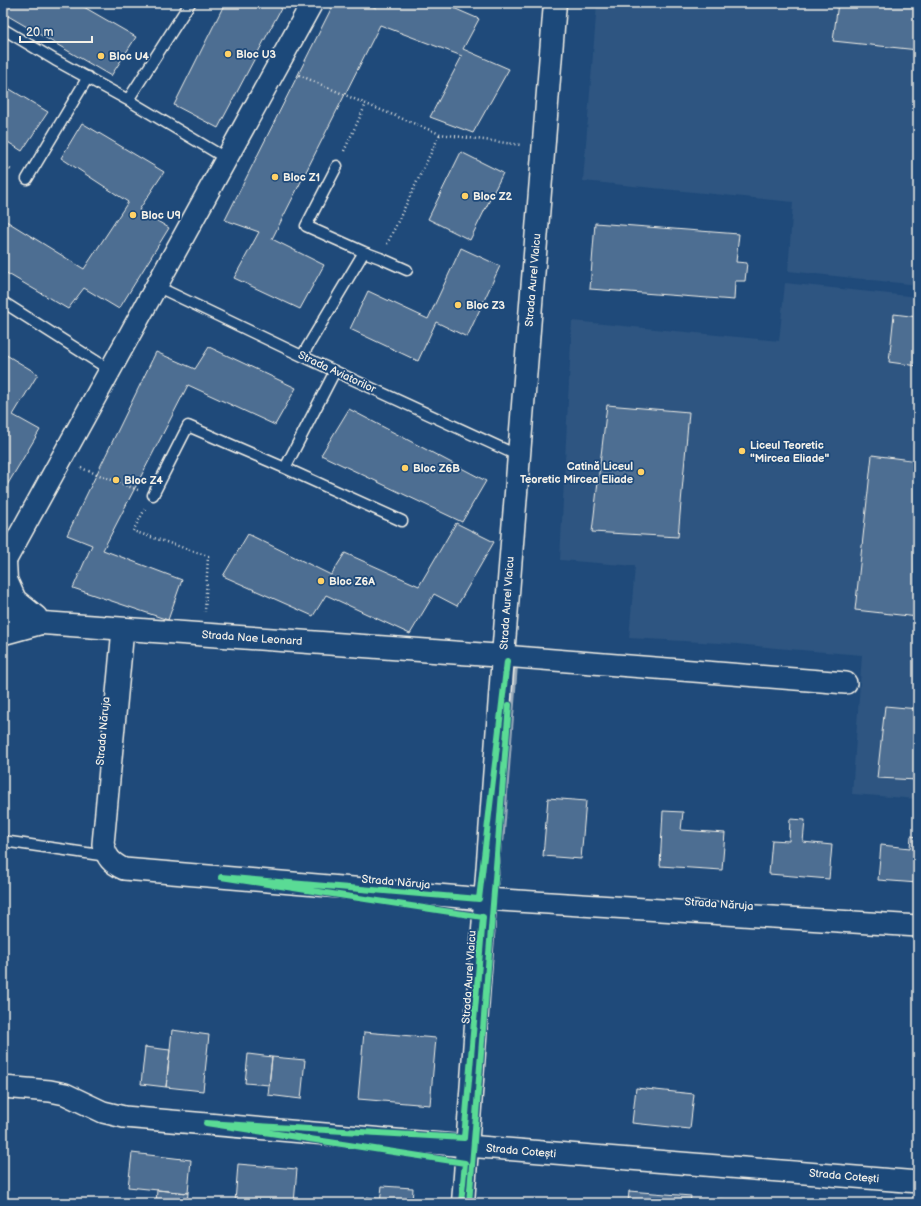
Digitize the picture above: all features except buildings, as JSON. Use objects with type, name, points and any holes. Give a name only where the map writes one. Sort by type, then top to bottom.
[{"type":"main road","name":"Strada Aurel Vlaicu","points":[[463,1203],[503,656],[555,3]]},
{"type":"main road","points":[[4,563],[6,580],[15,600],[43,623]]},
{"type":"main road","name":"Strada Nae Leonard","points":[[3,609],[22,618],[43,623],[503,656]]},
{"type":"street","points":[[4,563],[312,3]]},
{"type":"street","points":[[3,634],[43,623]]},
{"type":"street","name":"Strada Năruja","points":[[123,629],[103,844],[107,856],[114,865],[124,869],[485,899],[918,926]]},
{"type":"street","points":[[503,656],[846,683]]},
{"type":"street","name":"Strada Cotești","points":[[3,1086],[65,1094],[103,1112],[124,1118],[918,1182]]},
{"type":"lane","points":[[128,100],[190,3]]},
{"type":"lane","points":[[3,29],[55,60],[128,100],[227,159]]},
{"type":"lane","points":[[27,179],[88,78]]},
{"type":"lane","points":[[337,166],[306,226],[407,270]]},
{"type":"lane","points":[[302,356],[364,252]]},
{"type":"lane","name":"Strada Aviatorilor","points":[[156,286],[302,356],[519,456]]},
{"type":"lane","points":[[3,302],[110,370]]},
{"type":"lane","points":[[285,468],[335,371]]},
{"type":"lane","points":[[153,495],[188,426],[402,521]]},
{"type":"lane","points":[[3,841],[107,856]]},
{"type":"path","points":[[278,65],[366,104],[440,134],[544,148]]},
{"type":"path","points":[[337,166],[366,104]]},
{"type":"path","points":[[380,258],[440,134]]},
{"type":"path","points":[[61,460],[153,495],[132,531],[208,556],[204,634]]},
{"type":"shaded area","points":[[597,3],[918,3],[918,285],[788,271],[793,202],[583,181]]},
{"type":"shaded area","name":"Liceul Teoretic \"Mircea Eliade\"","points":[[785,283],[918,297],[918,799],[852,794],[862,655],[737,644],[629,638],[635,566],[560,560],[572,321],[779,341]]},
{"type":"waterway","points":[[501,839],[515,658]]},
{"type":"waterway","points":[[441,906],[476,910],[476,916]]},
{"type":"waterway","points":[[435,1153],[460,1157],[459,1161]]},
{"type":"cycle path","points":[[461,1203],[465,1163],[206,1123],[464,1138],[483,917],[221,877],[479,899],[507,661]]},
{"type":"cycle path","points":[[469,1203],[509,705]]},
{"type":"place","name":"Bloc U3","points":[[228,54]]},
{"type":"place","name":"Bloc U4","points":[[101,56]]},
{"type":"place","name":"Bloc Z1","points":[[275,177]]},
{"type":"place","name":"Bloc Z2","points":[[465,196]]},
{"type":"place","name":"Bloc U9","points":[[133,215]]},
{"type":"place","name":"Bloc Z3","points":[[458,305]]},
{"type":"place","name":"Liceul Teoretic \"Mircea Eliade\"","points":[[742,451]]},
{"type":"place","name":"Bloc Z6B","points":[[405,468]]},
{"type":"place","name":"Catină Liceul Teoretic Mircea Eliade","points":[[641,472]]},
{"type":"place","name":"Bloc Z4","points":[[116,480]]},
{"type":"place","name":"Bloc Z6A","points":[[321,581]]}]
